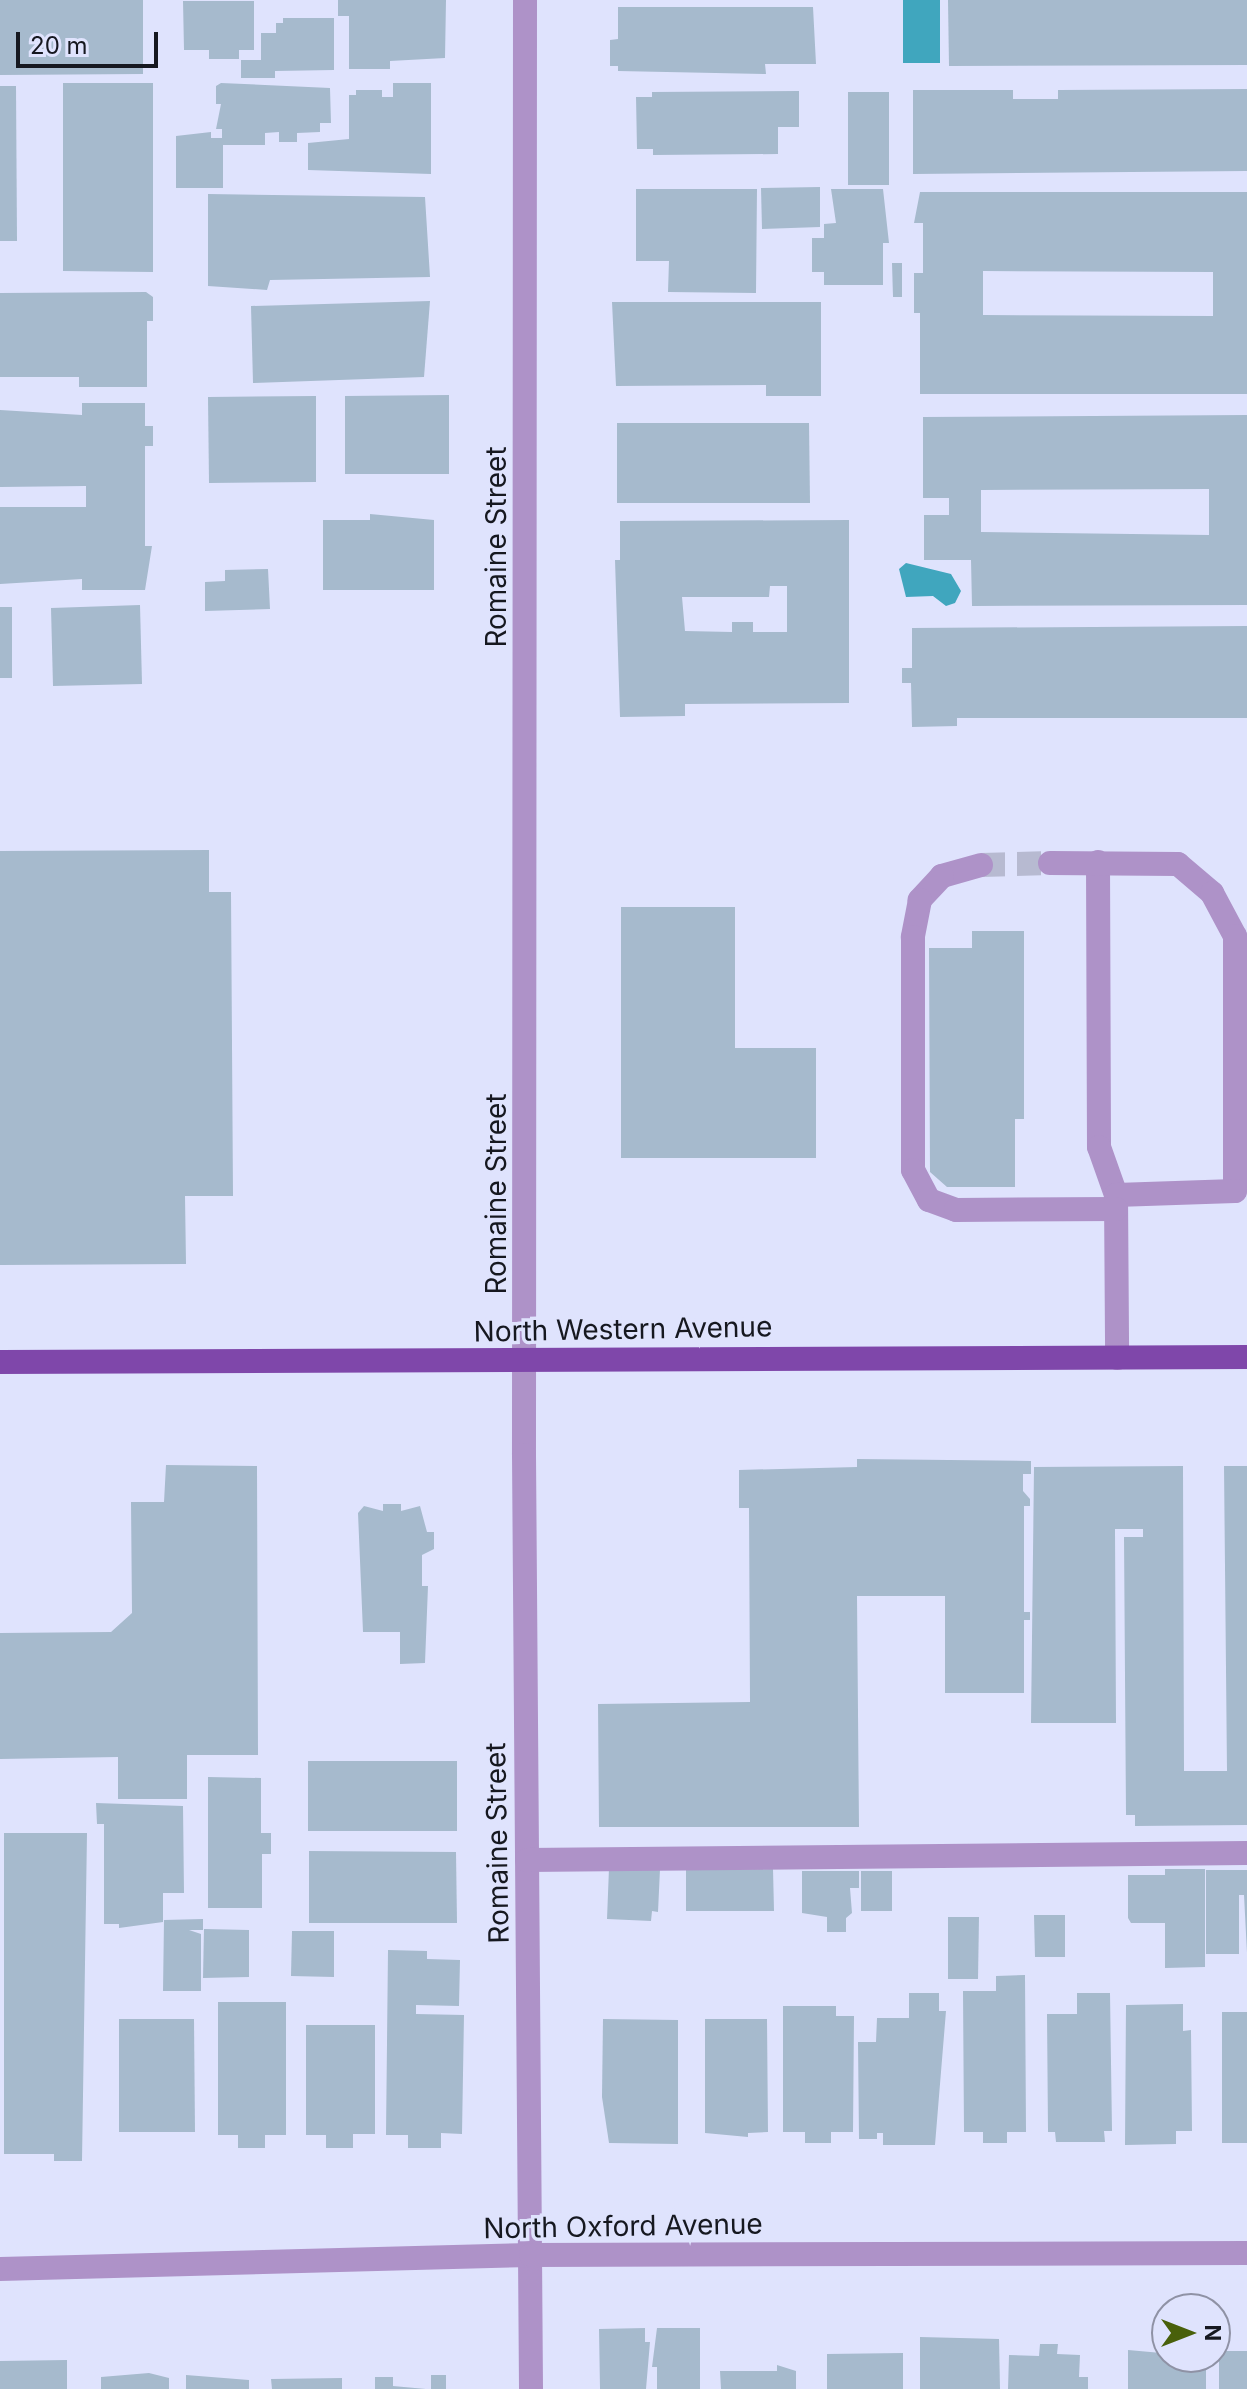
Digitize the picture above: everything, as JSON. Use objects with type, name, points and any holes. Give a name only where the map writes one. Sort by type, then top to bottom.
[{"type":"main road","name":"North Western Avenue","points":[[0,1362],[1247,1357]]},
{"type":"street","name":"Romaine Street","points":[[525,0],[525,1362],[531,2389]]},
{"type":"street","points":[[1098,862],[1099,1147],[1116,1202],[1117,1358]]},
{"type":"street","points":[[981,865],[942,876],[920,900],[913,937],[913,1170],[929,1200],[956,1210],[1116,1202],[1235,1191],[1241,936],[1212,893],[1178,864],[1050,863]]},
{"type":"street","points":[[527,1860],[1247,1853]]},
{"type":"street","name":"North Oxford Avenue","points":[[0,2269],[531,2255],[1247,2253]]},
{"type":"water","points":[[903,0],[940,0],[940,63],[903,63]]},
{"type":"water","points":[[906,563],[951,574],[961,591],[955,603],[946,606],[933,596],[906,597],[899,569]]},
{"type":"building","points":[[0,0],[143,0],[143,74],[0,75]]},
{"type":"building","points":[[338,0],[446,0],[445,58],[390,61],[390,69],[349,69],[349,16],[338,16]]},
{"type":"building","points":[[948,0],[1247,0],[1247,65],[949,66]]},
{"type":"building","points":[[183,1],[254,1],[254,50],[239,50],[239,59],[209,59],[209,50],[184,50]]},
{"type":"building","points":[[618,7],[813,7],[816,64],[765,64],[766,74],[618,71],[618,66],[610,66],[610,40],[618,39]]},
{"type":"building","points":[[283,18],[334,18],[334,70],[275,71],[275,78],[241,78],[241,60],[261,60],[261,33],[276,33],[276,23],[283,23]]},
{"type":"building","points":[[63,83],[153,83],[153,272],[63,271]]},
{"type":"building","points":[[221,83],[330,88],[331,123],[320,123],[320,132],[297,133],[297,142],[279,142],[279,132],[265,133],[265,145],[223,145],[223,188],[176,188],[176,136],[211,132],[211,138],[222,138],[222,129],[216,129],[221,104],[216,104],[216,86]]},
{"type":"building","points":[[393,83],[431,83],[431,174],[308,170],[308,143],[349,139],[349,95],[356,95],[356,90],[382,90],[382,97],[393,97]]},
{"type":"building","points":[[0,86],[16,86],[17,241],[0,241]]},
{"type":"building","points":[[1247,89],[1247,171],[913,174],[913,90],[1013,90],[1013,99],[1058,99],[1058,90]]},
{"type":"building","points":[[799,91],[799,127],[778,127],[778,154],[653,155],[653,149],[637,149],[636,97],[652,97],[652,92]]},
{"type":"building","points":[[848,92],[889,92],[889,185],[848,185]]},
{"type":"building","points":[[820,187],[820,227],[762,229],[761,188]]},
{"type":"building","points":[[636,189],[757,189],[756,293],[668,292],[669,261],[636,261]]},
{"type":"building","points":[[831,189],[883,189],[889,243],[883,243],[883,285],[824,285],[824,272],[812,272],[812,238],[824,238],[824,224],[836,223]]},
{"type":"building","points":[[920,192],[1247,192],[1247,394],[920,394],[920,313],[914,313],[914,273],[923,273],[923,223],[914,223]],"holes":[[[983,271],[1213,272],[1213,316],[983,315]]]},
{"type":"building","points":[[208,194],[425,197],[430,277],[270,280],[267,290],[208,286]]},
{"type":"building","points":[[892,263],[902,263],[902,297],[893,297]]},
{"type":"building","points":[[146,292],[153,297],[153,321],[147,321],[147,387],[79,387],[79,377],[0,377],[0,293]]},
{"type":"building","points":[[430,301],[424,377],[253,383],[251,306]]},
{"type":"building","points":[[612,302],[821,302],[821,396],[766,396],[766,385],[616,386]]},
{"type":"building","points":[[449,395],[449,474],[345,474],[345,396]]},
{"type":"building","points":[[316,396],[316,482],[209,483],[208,397]]},
{"type":"building","points":[[82,403],[145,403],[145,426],[153,426],[153,446],[145,446],[145,546],[152,546],[145,590],[82,590],[82,579],[0,584],[0,507],[86,507],[86,486],[0,487],[0,410],[82,415]]},
{"type":"building","points":[[1247,415],[1247,605],[972,606],[971,560],[924,560],[924,515],[949,515],[949,498],[923,498],[923,417]],"holes":[[[1209,489],[1209,535],[981,532],[981,490]]]},
{"type":"building","points":[[617,423],[809,423],[810,503],[617,503]]},
{"type":"building","points":[[370,514],[434,520],[434,590],[323,590],[323,520],[370,520]]},
{"type":"building","points":[[849,520],[849,703],[685,704],[685,716],[620,717],[615,560],[620,560],[620,521]],"holes":[[[770,586],[787,586],[787,632],[753,632],[753,622],[732,622],[732,632],[685,631],[682,597],[769,597]]]},
{"type":"building","points":[[268,569],[270,609],[205,611],[205,582],[225,581],[225,570]]},
{"type":"building","points":[[140,605],[142,684],[53,686],[51,608]]},
{"type":"building","points":[[0,607],[12,607],[12,678],[0,678]]},
{"type":"building","points":[[1247,626],[1247,718],[957,718],[957,726],[912,727],[911,683],[902,683],[902,668],[912,668],[912,628]]},
{"type":"building","points":[[209,850],[209,892],[231,892],[233,1196],[185,1196],[186,1264],[0,1265],[0,851]]},
{"type":"building","points":[[621,907],[735,907],[735,1048],[816,1048],[816,1158],[621,1158]]},
{"type":"building","points":[[972,931],[1024,931],[1024,1119],[1015,1119],[1015,1187],[947,1187],[930,1172],[929,948],[972,948]]},
{"type":"building","points":[[857,1459],[1031,1461],[1031,1474],[1023,1474],[1023,1491],[1030,1499],[1030,1506],[1024,1506],[1024,1612],[1030,1612],[1030,1620],[1024,1620],[1024,1693],[945,1693],[945,1596],[857,1596],[859,1827],[599,1827],[598,1704],[750,1702],[749,1508],[739,1508],[739,1470],[857,1467]]},
{"type":"building","points":[[166,1465],[257,1466],[258,1755],[187,1755],[187,1799],[118,1799],[118,1757],[0,1759],[0,1633],[111,1632],[132,1613],[131,1502],[164,1502]]},
{"type":"building","points":[[1183,1466],[1184,1771],[1227,1771],[1224,1466],[1247,1466],[1247,1825],[1135,1826],[1135,1815],[1126,1815],[1124,1537],[1143,1537],[1143,1529],[1115,1529],[1116,1723],[1031,1723],[1034,1467]]},
{"type":"building","points":[[383,1504],[401,1504],[401,1511],[420,1506],[427,1532],[434,1532],[434,1549],[422,1555],[422,1586],[428,1586],[425,1663],[400,1664],[400,1632],[363,1632],[358,1513],[364,1506],[383,1511]]},
{"type":"building","points":[[308,1761],[457,1761],[457,1831],[308,1831]]},
{"type":"building","points":[[208,1777],[261,1778],[261,1833],[271,1833],[271,1854],[262,1854],[262,1908],[208,1908]]},
{"type":"building","points":[[96,1803],[183,1806],[184,1893],[163,1893],[163,1922],[119,1928],[119,1924],[104,1924],[104,1824],[97,1824]]},
{"type":"building","points":[[4,1833],[87,1833],[82,2161],[54,2161],[54,2154],[4,2154]]},
{"type":"building","points":[[309,1851],[456,1852],[457,1923],[309,1923]]},
{"type":"building","points":[[609,1868],[660,1869],[658,1912],[652,1911],[651,1921],[607,1919]]},
{"type":"building","points":[[773,1869],[774,1911],[686,1911],[686,1870]]},
{"type":"building","points":[[1165,1869],[1205,1869],[1205,1967],[1165,1968],[1165,1923],[1131,1923],[1128,1918],[1128,1875],[1165,1875]]},
{"type":"building","points":[[1206,1870],[1247,1870],[1247,1953],[1244,1895],[1239,1895],[1239,1954],[1206,1954]]},
{"type":"building","points":[[802,1871],[859,1871],[859,1888],[850,1888],[852,1913],[846,1918],[846,1932],[827,1932],[827,1917],[802,1913]]},
{"type":"building","points":[[861,1871],[892,1871],[892,1911],[861,1911]]},
{"type":"building","points":[[1034,1915],[1065,1915],[1065,1957],[1035,1957]]},
{"type":"building","points":[[948,1917],[979,1917],[978,1979],[948,1979]]},
{"type":"building","points":[[203,1919],[203,1930],[189,1930],[201,1934],[201,1991],[163,1991],[164,1920]]},
{"type":"building","points":[[204,1929],[249,1930],[249,1977],[203,1978]]},
{"type":"building","points":[[292,1931],[334,1931],[334,1977],[291,1976]]},
{"type":"building","points":[[388,1950],[427,1951],[427,1959],[460,1960],[459,2006],[416,2005],[416,2014],[464,2015],[462,2134],[441,2133],[441,2148],[408,2148],[408,2135],[386,2135]]},
{"type":"building","points":[[1025,1975],[1026,2132],[1007,2132],[1007,2143],[983,2143],[983,2132],[964,2132],[963,1991],[996,1991],[996,1976]]},
{"type":"building","points":[[909,1993],[939,1993],[939,2011],[946,2011],[935,2145],[883,2145],[883,2133],[877,2133],[877,2139],[859,2139],[858,2042],[876,2042],[877,2018],[909,2018]]},
{"type":"building","points":[[1077,1993],[1110,1993],[1112,2131],[1104,2131],[1105,2142],[1056,2142],[1055,2132],[1048,2132],[1047,2014],[1077,2014]]},
{"type":"building","points":[[218,2002],[286,2002],[286,2135],[265,2135],[265,2148],[238,2148],[238,2135],[218,2135]]},
{"type":"building","points":[[1183,2004],[1183,2031],[1191,2030],[1192,2131],[1176,2131],[1176,2144],[1125,2145],[1126,2005]]},
{"type":"building","points":[[783,2006],[836,2006],[836,2016],[854,2016],[853,2132],[831,2132],[831,2143],[805,2143],[805,2132],[783,2132]]},
{"type":"building","points":[[1222,2012],[1247,2012],[1247,2143],[1222,2143]]},
{"type":"building","points":[[119,2019],[194,2019],[195,2132],[119,2132]]},
{"type":"building","points":[[603,2019],[678,2020],[678,2144],[609,2143],[602,2097]]},
{"type":"building","points":[[705,2019],[767,2019],[768,2132],[748,2133],[748,2137],[705,2133]]},
{"type":"building","points":[[306,2025],[375,2025],[375,2134],[353,2134],[353,2148],[326,2148],[326,2135],[306,2135]]},
{"type":"building","points":[[645,2328],[645,2342],[650,2342],[646,2389],[600,2389],[599,2329]]},
{"type":"building","points":[[657,2328],[700,2328],[700,2389],[657,2389],[657,2367],[652,2367]]},
{"type":"building","points":[[920,2337],[999,2339],[1000,2389],[920,2389]]},
{"type":"building","points":[[1040,2344],[1058,2344],[1057,2354],[1080,2355],[1079,2377],[1088,2377],[1088,2389],[1008,2389],[1009,2355],[1039,2356]]},
{"type":"building","points":[[1128,2350],[1151,2352],[1151,2373],[1206,2373],[1206,2389],[1128,2389]]},
{"type":"building","points":[[1231,2351],[1247,2351],[1247,2389],[1219,2389],[1219,2373],[1231,2373]]},
{"type":"building","points":[[903,2353],[903,2389],[827,2389],[827,2354]]},
{"type":"building","points":[[67,2360],[67,2389],[0,2389],[0,2361]]},
{"type":"building","points":[[777,2365],[796,2371],[796,2389],[721,2389],[720,2371],[777,2371]]},
{"type":"building","points":[[149,2373],[169,2378],[169,2389],[101,2389],[101,2377]]},
{"type":"building","points":[[186,2375],[249,2380],[249,2389],[186,2389]]},
{"type":"building","points":[[431,2375],[446,2375],[446,2389],[431,2389]]},
{"type":"building","points":[[375,2377],[393,2377],[393,2386],[426,2389],[375,2389]]},
{"type":"building","points":[[342,2378],[342,2389],[272,2389],[271,2379]]},
{"type":"tunnel","points":[[981,865],[1050,863]]}]
